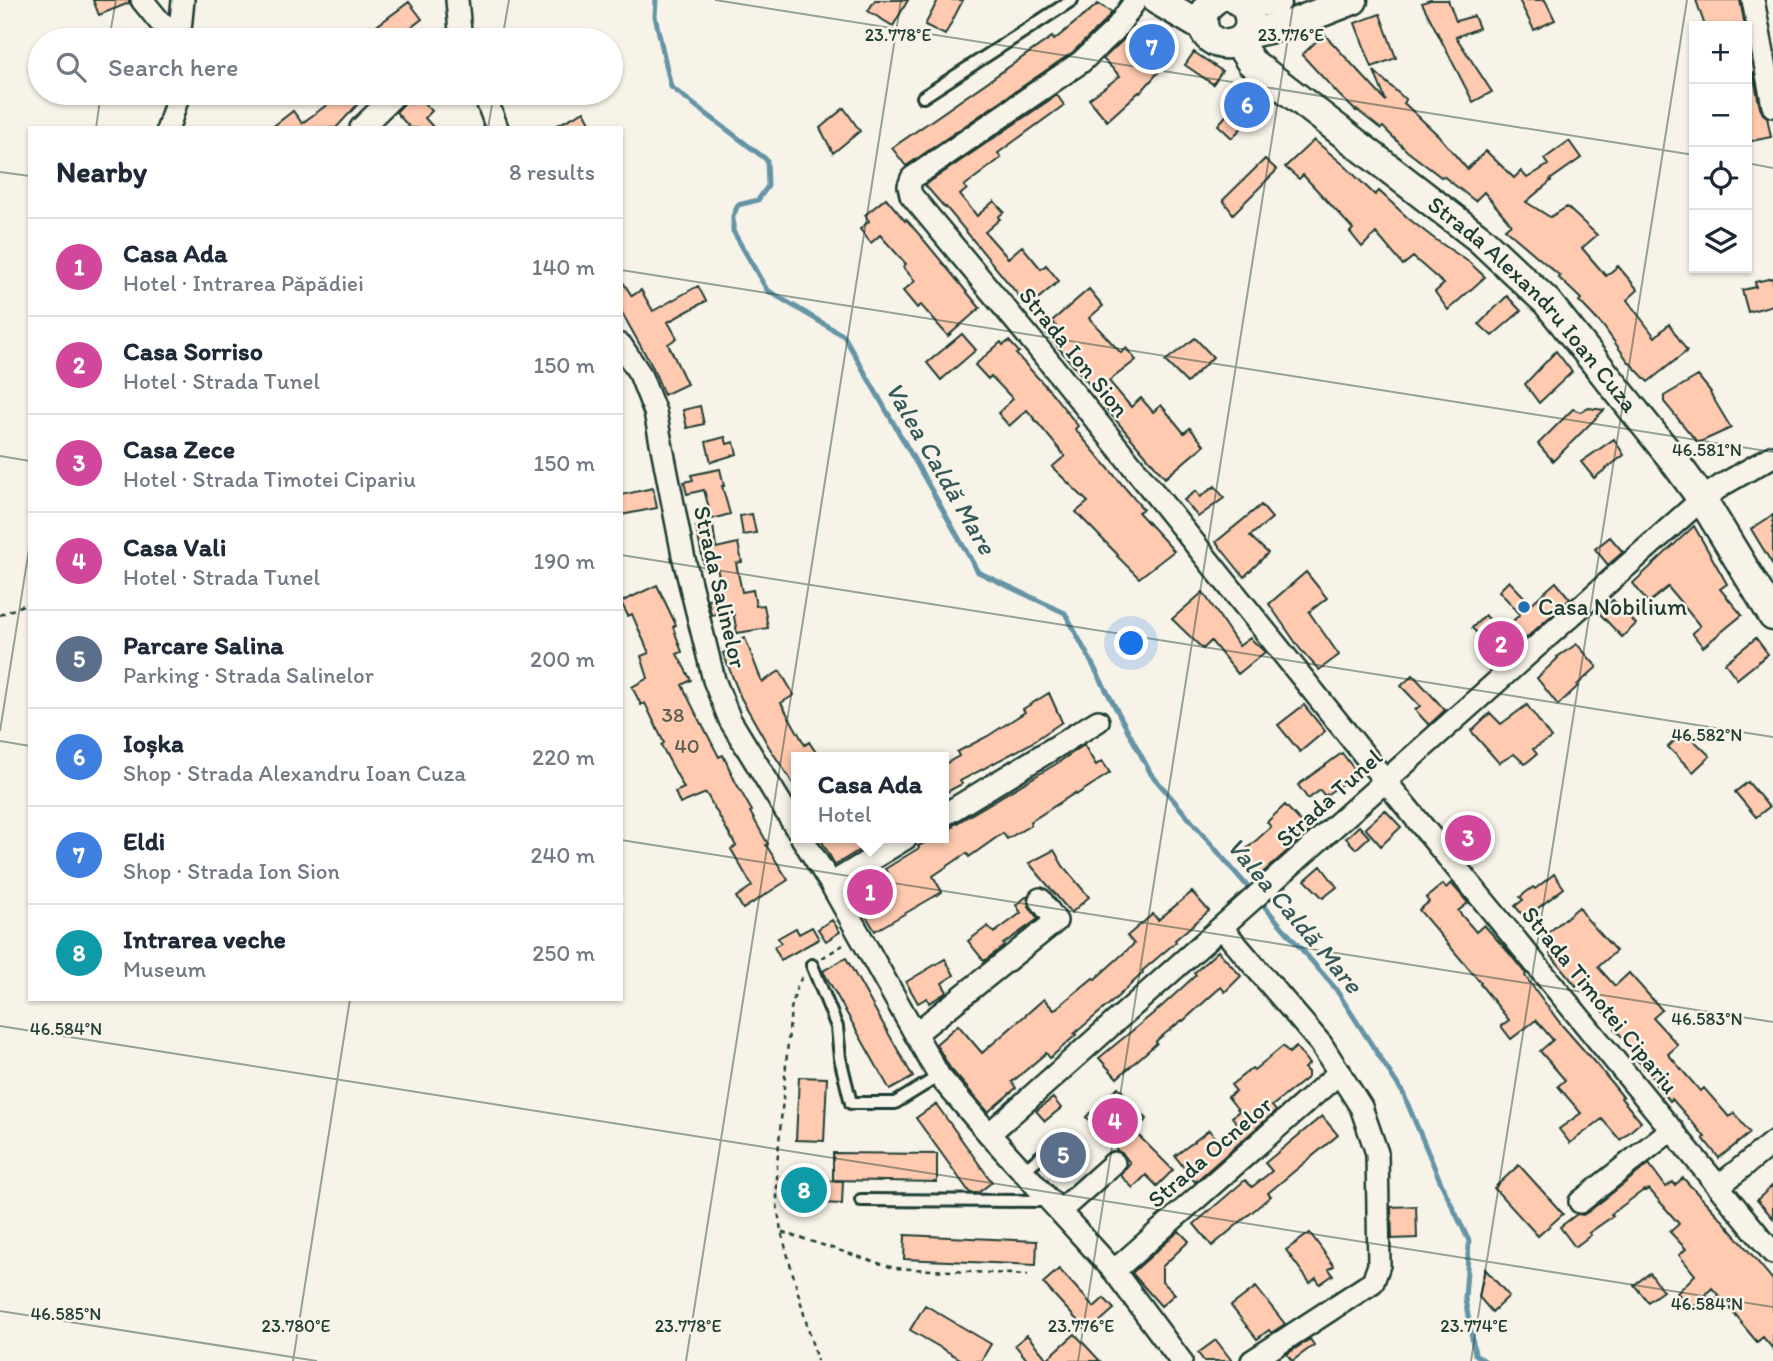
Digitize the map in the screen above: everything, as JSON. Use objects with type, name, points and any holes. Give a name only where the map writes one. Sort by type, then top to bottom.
[{"type":"street","points":[[142,0],[168,28]]},
{"type":"street","points":[[180,28],[183,0]]},
{"type":"street","points":[[457,0],[458,28]]},
{"type":"street","name":"Strada Ion Sion","points":[[1136,0],[1115,30],[1081,62],[912,178],[909,186],[911,195],[1045,357],[1386,782]]},
{"type":"street","points":[[1157,0],[1217,5],[1248,12],[1250,23],[1242,38]]},
{"type":"street","points":[[1217,5],[1277,0]]},
{"type":"street","points":[[1217,5],[1210,39],[1223,45],[1291,24],[1353,0]]},
{"type":"street","points":[[1753,0],[1773,106]]},
{"type":"street","name":"Strada Alexandru Ioan Cuza","points":[[1242,38],[1251,62],[1480,239],[1547,302],[1702,499],[1773,616]]},
{"type":"street","points":[[169,126],[175,105]]},
{"type":"street","points":[[363,126],[385,105]]},
{"type":"street","points":[[488,105],[496,126]]},
{"type":"street","name":"Strada Salinelor","points":[[623,348],[640,374],[655,412],[683,555],[714,680],[730,720],[791,820]]},
{"type":"street","name":"Strada Tunel","points":[[989,1134],[1702,499],[1773,457]]},
{"type":"street","points":[[949,811],[1098,721]]},
{"type":"street","name":"Strada Timotei Cipariu","points":[[1386,782],[1773,1253]]},
{"type":"street","points":[[805,843],[939,1076],[1114,1271],[1181,1361]]},
{"type":"street","points":[[831,884],[898,843]]},
{"type":"street","points":[[915,1034],[1056,921],[1040,899]]},
{"type":"street","points":[[1222,928],[1321,1044],[1361,1107],[1377,1153],[1379,1265],[1373,1282],[1252,1361]]},
{"type":"street","name":"Strada Ocnelor","points":[[1114,1271],[1340,1072]]},
{"type":"street","points":[[1580,1202],[1672,1129]]},
{"type":"street","points":[[1719,1186],[1773,1142]]},
{"type":"street","points":[[1055,1206],[1114,1163]]},
{"type":"lane","points":[[923,97],[1072,0]]},
{"type":"lane","points":[[812,965],[837,1027],[840,1058],[851,1103],[895,1103],[939,1076]]},
{"type":"lane","points":[[1023,1171],[1057,1143]]},
{"type":"lane","points":[[861,1200],[1055,1206]]},
{"type":"path","points":[[0,615],[28,602]]},
{"type":"path","points":[[817,1361],[781,1231],[777,1204],[777,1165],[791,1009],[797,986],[806,970],[860,935]]},
{"type":"path","points":[[781,1231],[894,1268],[1028,1275]]},
{"type":"building","points":[[93,0],[129,0],[129,3],[99,15]]},
{"type":"building","points":[[875,0],[908,0],[893,26],[868,11]]},
{"type":"building","points":[[938,0],[963,0],[945,35],[925,25]]},
{"type":"building","points":[[1448,0],[1456,21],[1474,16],[1479,28],[1456,37],[1492,92],[1473,102],[1422,3]]},
{"type":"building","points":[[1519,0],[1545,0],[1555,20],[1534,30]]},
{"type":"building","points":[[1696,0],[1740,0],[1744,21],[1703,21]]},
{"type":"building","points":[[409,2],[422,19],[410,28],[374,28]]},
{"type":"building","points":[[1098,4],[1112,12],[1073,52],[906,166],[892,148],[1052,37],[1054,40]]},
{"type":"building","points":[[1380,14],[1396,58],[1372,67],[1355,23]]},
{"type":"building","points":[[1154,28],[1178,50],[1140,93],[1107,121],[1089,99],[1120,76],[1103,59],[1130,31],[1142,41]]},
{"type":"building","points":[[1324,34],[1386,101],[1374,71],[1406,100],[1404,103],[1439,136],[1467,169],[1486,151],[1514,178],[1521,171],[1527,178],[1548,165],[1544,159],[1569,141],[1581,158],[1550,180],[1526,202],[1550,217],[1567,207],[1597,235],[1582,248],[1606,276],[1618,266],[1638,290],[1627,300],[1655,337],[1669,324],[1687,351],[1648,382],[1579,301],[1581,299],[1558,277],[1560,276],[1505,229],[1511,224],[1484,192],[1475,201],[1407,151],[1383,127],[1381,129],[1356,111],[1339,95],[1302,55]]},
{"type":"building","points":[[1194,52],[1222,71],[1213,84],[1185,65]]},
{"type":"building","points":[[1752,73],[1760,108],[1767,117],[1771,137],[1752,141],[1752,84]]},
{"type":"building","points":[[1247,91],[1265,103],[1232,138],[1218,125]]},
{"type":"building","points":[[1057,95],[1064,105],[998,153],[1001,158],[964,186],[967,189],[960,195],[977,216],[994,201],[1004,212],[985,232],[1008,258],[1022,246],[1041,269],[1046,265],[1059,281],[1028,307],[925,185]]},
{"type":"building","points":[[327,105],[357,105],[338,126],[274,126],[293,111],[302,123]]},
{"type":"building","points":[[403,105],[426,105],[432,111],[425,118],[432,126],[408,126],[396,112]]},
{"type":"building","points":[[844,108],[860,131],[833,153],[820,128]]},
{"type":"building","points":[[584,111],[592,126],[556,126]]},
{"type":"building","points":[[1314,140],[1375,195],[1379,191],[1409,219],[1469,262],[1485,277],[1448,310],[1435,292],[1444,284],[1413,257],[1403,265],[1376,233],[1362,247],[1350,232],[1353,229],[1303,175],[1299,179],[1285,167]]},
{"type":"building","points":[[1265,159],[1277,170],[1233,214],[1223,200]]},
{"type":"building","points":[[886,198],[980,308],[948,336],[921,305],[917,308],[903,291],[915,281],[903,267],[906,264],[880,235],[871,243],[860,229],[869,221],[865,215]]},
{"type":"building","points":[[1773,278],[1773,305],[1748,312],[1742,290],[1756,287],[1755,282]]},
{"type":"building","points":[[623,282],[632,296],[641,290],[653,311],[698,286],[706,301],[668,322],[677,338],[668,344],[687,384],[664,395],[653,368],[623,315]]},
{"type":"building","points":[[1089,289],[1103,306],[1089,318],[1121,353],[1126,348],[1136,360],[1109,381],[1131,407],[1141,398],[1153,412],[1161,405],[1184,433],[1190,428],[1204,445],[1165,478],[1047,334],[1056,326],[1052,321]]},
{"type":"building","points":[[1507,296],[1521,311],[1492,336],[1479,324]]},
{"type":"building","points":[[962,334],[976,350],[941,380],[927,363]]},
{"type":"building","points":[[1195,338],[1213,357],[1187,383],[1165,361]]},
{"type":"building","points":[[1009,341],[1019,352],[1016,354],[1078,426],[1075,429],[1143,509],[1138,512],[1174,551],[1139,578],[1076,512],[1088,502],[1052,467],[1065,456],[1027,410],[1009,426],[998,413],[1013,399],[991,376],[988,379],[975,365],[1001,342],[1003,345]]},
{"type":"building","points":[[1556,351],[1572,372],[1539,403],[1525,384]]},
{"type":"building","points":[[1698,376],[1711,392],[1731,428],[1698,443],[1664,402],[1664,396]]},
{"type":"building","points":[[700,406],[704,424],[687,428],[683,410]]},
{"type":"building","points":[[1589,408],[1604,410],[1553,461],[1538,444],[1573,409],[1580,412]]},
{"type":"building","points":[[725,437],[727,444],[734,442],[737,454],[711,462],[706,442]]},
{"type":"building","points":[[1614,439],[1624,455],[1594,478],[1581,462]]},
{"type":"building","points":[[720,469],[730,514],[712,519],[704,490],[687,494],[684,482],[693,480],[691,475]]},
{"type":"building","points":[[1215,486],[1224,498],[1198,517],[1184,500],[1196,491],[1200,497]]},
{"type":"building","points":[[653,488],[657,508],[623,515],[623,495]]},
{"type":"building","points":[[1261,505],[1272,518],[1250,536],[1268,553],[1244,577],[1216,542]]},
{"type":"building","points":[[752,514],[756,533],[743,535],[740,516]]},
{"type":"building","points":[[1773,515],[1773,565],[1751,529]]},
{"type":"building","points":[[713,525],[716,548],[738,543],[742,562],[736,563],[742,592],[753,590],[756,606],[764,605],[768,628],[737,633],[733,611],[711,615],[708,599],[723,596],[717,567],[705,570],[696,527]]},
{"type":"building","points":[[1694,526],[1727,584],[1720,589],[1742,615],[1703,647],[1692,633],[1700,626],[1668,587],[1648,603],[1633,583]]},
{"type":"building","points":[[1610,537],[1623,552],[1608,565],[1595,549]]},
{"type":"building","points":[[1306,572],[1327,598],[1309,612],[1339,655],[1319,670],[1300,649],[1269,604]]},
{"type":"building","points":[[1509,581],[1531,604],[1556,582],[1570,599],[1514,649],[1506,638],[1492,648],[1472,628],[1485,615],[1502,632],[1520,614],[1499,591]]},
{"type":"building","points":[[657,585],[676,625],[673,627],[682,652],[677,654],[691,680],[682,685],[719,757],[723,755],[768,844],[766,845],[788,880],[743,909],[736,897],[752,886],[731,849],[736,846],[706,793],[680,804],[675,792],[684,788],[661,745],[664,743],[645,703],[641,705],[632,687],[648,678],[641,656],[649,653],[632,614],[628,616],[623,601]]},
{"type":"building","points":[[1203,592],[1239,646],[1250,638],[1265,652],[1238,674],[1211,641],[1203,649],[1172,619]]},
{"type":"building","points":[[1613,600],[1636,624],[1622,637],[1599,613]]},
{"type":"building","points":[[745,638],[762,682],[780,671],[794,695],[781,703],[805,745],[809,742],[816,752],[791,752],[791,780],[741,698],[723,653],[728,651],[726,646]]},
{"type":"building","points":[[1756,638],[1768,654],[1737,679],[1725,663]]},
{"type":"building","points":[[1577,644],[1597,667],[1558,705],[1537,678],[1557,657]]},
{"type":"building","points":[[1413,675],[1445,710],[1429,725],[1415,710],[1420,706],[1401,686]]},
{"type":"building","points":[[1049,693],[1062,722],[1028,745],[960,781],[962,784],[949,791],[949,762],[959,756],[957,752],[1025,712],[1023,709]]},
{"type":"building","points":[[1304,705],[1325,731],[1300,752],[1278,725]]},
{"type":"building","points":[[1527,705],[1551,738],[1533,749],[1537,754],[1525,764],[1514,754],[1499,763],[1471,731],[1490,713],[1501,724]]},
{"type":"building","points":[[1684,731],[1710,756],[1693,772],[1668,747]]},
{"type":"building","points":[[1084,745],[1096,765],[1102,761],[1110,773],[1007,839],[1003,833],[969,857],[967,853],[933,876],[942,892],[875,931],[853,894],[888,874],[885,869],[919,848],[918,846],[924,843],[949,843],[949,829],[952,826]]},
{"type":"building","points":[[1342,753],[1357,773],[1325,796],[1320,790],[1308,799],[1298,785]]},
{"type":"building","points":[[1748,782],[1769,807],[1756,817],[1735,792]]},
{"type":"building","points":[[1285,805],[1310,831],[1260,875],[1241,854],[1271,827],[1267,822]]},
{"type":"building","points":[[1385,810],[1401,827],[1381,846],[1365,828]]},
{"type":"building","points":[[1468,816],[1472,821],[1477,817],[1491,835],[1471,851],[1452,828]]},
{"type":"building","points":[[1359,826],[1369,837],[1356,849],[1346,838]]},
{"type":"building","points":[[823,843],[866,843],[859,847],[861,849],[835,865]]},
{"type":"building","points":[[1054,850],[1063,866],[1089,897],[1071,913],[1029,863]]},
{"type":"building","points":[[1321,866],[1337,887],[1323,898],[1305,880]]},
{"type":"building","points":[[1554,874],[1564,888],[1525,918],[1515,906],[1523,900],[1520,897]]},
{"type":"building","points":[[1451,883],[1468,903],[1458,911],[1476,932],[1484,925],[1509,953],[1560,1023],[1602,1071],[1641,1122],[1620,1140],[1602,1119],[1570,1143],[1559,1129],[1581,1113],[1558,1086],[1565,1080],[1540,1051],[1553,1040],[1536,1020],[1511,1039],[1501,1026],[1509,1020],[1419,910],[1429,902],[1426,898],[1443,884],[1446,888]]},
{"type":"building","points":[[1192,892],[1209,911],[1050,1058],[1046,1053],[1012,1082],[1016,1088],[988,1112],[950,1068],[936,1044],[958,1025],[982,1053],[1044,999],[1054,1010],[1095,979],[1134,944],[1127,936],[1153,914],[1158,920]]},
{"type":"building","points":[[1027,896],[1029,906],[1038,919],[984,961],[968,941],[988,926],[994,933],[1021,913],[1016,905]]},
{"type":"building","points":[[1579,907],[1616,951],[1598,967],[1615,986],[1629,973],[1662,1010],[1653,1018],[1678,1045],[1668,1054],[1700,1091],[1704,1088],[1729,1117],[1734,1113],[1750,1133],[1719,1158],[1703,1138],[1705,1137],[1656,1085],[1658,1083],[1635,1058],[1638,1055],[1615,1029],[1617,1027],[1579,983],[1576,986],[1550,954],[1554,950],[1543,937]]},
{"type":"building","points":[[832,920],[840,932],[826,941],[818,929]]},
{"type":"building","points":[[812,927],[819,939],[781,960],[774,947],[781,943],[778,938],[796,928],[799,934]]},
{"type":"building","points":[[1218,951],[1241,976],[1225,992],[1221,987],[1156,1041],[1157,1043],[1117,1078],[1099,1058],[1161,1007]]},
{"type":"building","points":[[846,958],[913,1077],[890,1090],[823,971]]},
{"type":"building","points":[[945,959],[954,975],[942,983],[947,992],[929,1003],[927,998],[918,1003],[906,982]]},
{"type":"building","points":[[1283,1046],[1289,1053],[1296,1047],[1309,1064],[1304,1068],[1308,1077],[1272,1106],[1276,1111],[1195,1182],[1175,1156],[1209,1130],[1221,1144],[1241,1129],[1232,1117],[1239,1111],[1228,1097],[1236,1091],[1231,1085]]},
{"type":"building","points":[[799,1077],[827,1078],[824,1141],[796,1140]]},
{"type":"building","points":[[1118,1087],[1147,1119],[1134,1131],[1173,1170],[1157,1186],[1146,1175],[1133,1188],[1120,1175],[1130,1163],[1086,1117]]},
{"type":"building","points":[[1053,1098],[1061,1108],[1045,1121],[1036,1111]]},
{"type":"building","points":[[936,1104],[992,1182],[978,1193],[970,1193],[916,1118]]},
{"type":"building","points":[[1322,1116],[1338,1135],[1268,1193],[1271,1196],[1212,1246],[1194,1224],[1245,1180],[1252,1187],[1272,1171],[1265,1163]]},
{"type":"building","points":[[833,1153],[937,1154],[937,1182],[833,1180]]},
{"type":"building","points":[[1649,1164],[1666,1187],[1673,1182],[1675,1185],[1683,1178],[1773,1280],[1773,1349],[1763,1337],[1757,1342],[1712,1288],[1693,1308],[1677,1293],[1695,1275],[1679,1255],[1686,1249],[1670,1232],[1679,1224],[1649,1189],[1611,1214],[1613,1216],[1575,1247],[1560,1227],[1577,1214],[1588,1212]]},
{"type":"building","points":[[1519,1165],[1563,1214],[1538,1236],[1494,1188]]},
{"type":"building","points":[[799,1180],[843,1181],[842,1204],[798,1202]]},
{"type":"building","points":[[1773,1185],[1773,1218],[1757,1200]]},
{"type":"building","points":[[1416,1206],[1417,1238],[1392,1239],[1391,1207]]},
{"type":"building","points":[[1179,1231],[1189,1241],[1162,1267],[1162,1281],[1175,1294],[1161,1306],[1132,1273]]},
{"type":"building","points":[[1310,1233],[1334,1266],[1329,1269],[1333,1275],[1320,1284],[1316,1278],[1310,1283],[1286,1250]]},
{"type":"building","points":[[905,1235],[1037,1241],[1036,1265],[904,1259]]},
{"type":"building","points":[[1059,1269],[1094,1307],[1104,1298],[1114,1309],[1088,1332],[1043,1283]]},
{"type":"building","points":[[1485,1269],[1509,1296],[1492,1312],[1479,1297]]},
{"type":"building","points":[[1650,1273],[1663,1291],[1648,1302],[1634,1285]]},
{"type":"building","points":[[1256,1287],[1285,1324],[1271,1333],[1269,1330],[1257,1339],[1231,1306]]},
{"type":"building","points":[[925,1305],[991,1344],[981,1361],[964,1361],[910,1330]]},
{"type":"building","points":[[1075,1334],[1100,1361],[1028,1361],[1015,1345],[1027,1335],[1047,1359]]},
{"type":"building","points":[[1310,1339],[1314,1345],[1292,1361],[1287,1354]]},
{"type":"building","points":[[1216,1340],[1232,1361],[1204,1361],[1198,1353]]},
{"type":"waterway","name":"Valea Caldă Mare","points":[[656,0],[655,16],[671,87],[767,160],[768,186],[758,200],[738,205],[733,216],[733,231],[767,290],[844,336],[978,572],[1065,613],[1151,774],[1253,893]]},
{"type":"waterway","name":"Valea Caldă Mare","points":[[1259,900],[1335,988],[1403,1093],[1469,1241],[1465,1299],[1475,1354],[1485,1361]]},
{"type":"place","name":"Eldi","points":[[1152,47]]},
{"type":"place","name":"Ioșka","points":[[1247,105]]},
{"type":"place","name":"Casa Nobilium","points":[[1524,607]]},
{"type":"place","name":"Casa Sorriso","points":[[1501,644]]},
{"type":"place","name":"Casa Zece","points":[[1468,838]]},
{"type":"place","name":"Casa Ada","points":[[870,892]]},
{"type":"place","name":"Casa Vali","points":[[1115,1121]]},
{"type":"place","name":"Parcare Salina","points":[[1063,1155]]},
{"type":"place","name":"Intrarea veche","points":[[804,1190]]}]
